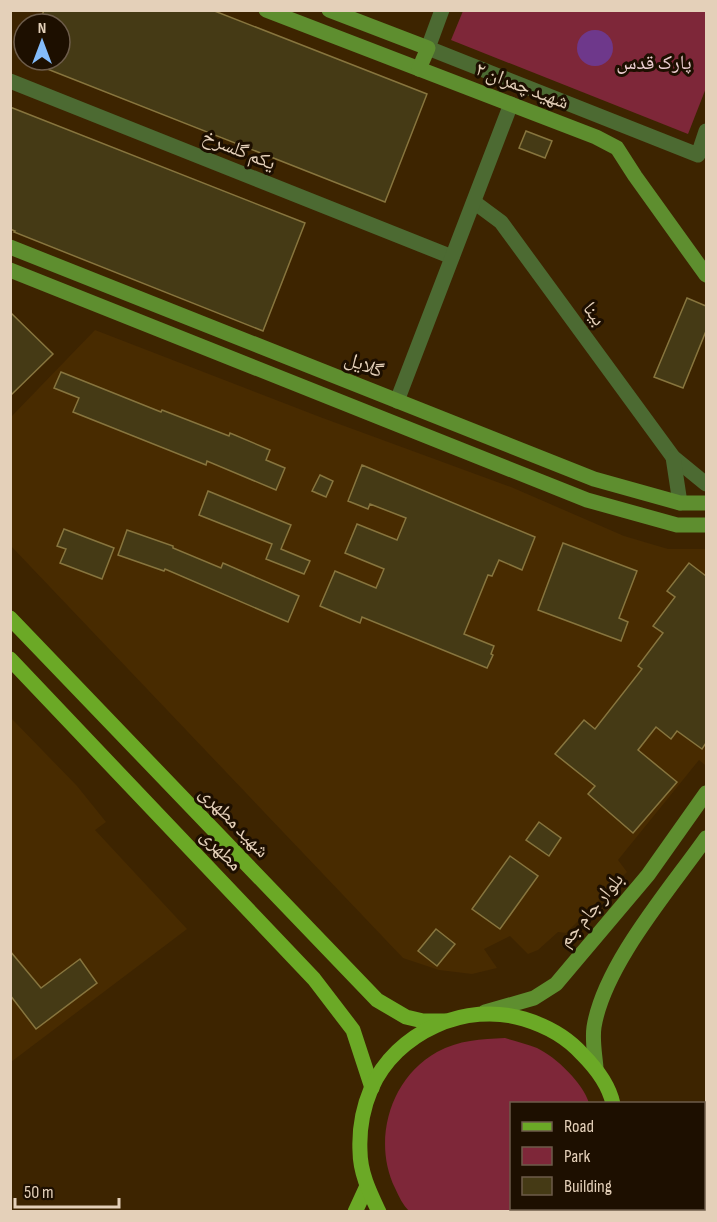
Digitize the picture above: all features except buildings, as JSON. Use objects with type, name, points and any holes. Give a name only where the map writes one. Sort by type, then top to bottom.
[{"type":"main road","name":"شهید مطهری","points":[[10,618],[377,1000],[406,1017],[423,1021],[445,1021]]},
{"type":"main road","name":"مطهری","points":[[10,659],[314,979],[354,1030],[372,1088]]},
{"type":"main road","points":[[379,1212],[367,1186],[360,1153],[362,1120],[372,1088],[390,1059],[415,1037],[445,1021],[478,1014],[512,1015],[544,1025],[573,1044],[596,1068],[614,1102]]},
{"type":"main road","points":[[356,1212],[367,1186]]},
{"type":"street","name":"شهید چمران ۲","points":[[266,10],[596,136],[617,148],[706,275]]},
{"type":"street","points":[[329,10],[698,154],[706,131]]},
{"type":"street","points":[[419,69],[442,10]]},
{"type":"street","name":"یکم گلسرخ","points":[[10,81],[452,257]]},
{"type":"street","points":[[397,401],[511,104]]},
{"type":"street","name":"بینا","points":[[474,202],[501,222],[673,458]]},
{"type":"street","name":"گلایل","points":[[10,247],[594,479],[680,503],[706,503]]},
{"type":"street","points":[[10,270],[587,500],[677,525],[706,525]]},
{"type":"street","points":[[673,458],[706,484]]},
{"type":"street","points":[[673,458],[680,503]]},
{"type":"street","name":"بلوار جام جم","points":[[478,1014],[534,998],[556,984],[648,874],[706,793]]},
{"type":"street","points":[[596,1068],[594,1027],[599,1004],[608,982],[636,935],[706,838]]},
{"type":"shaded area","points":[[595,30],[608,35],[613,48],[608,61],[595,66],[582,61],[577,48],[582,35]]},
{"type":"shaded area","points":[[95,330],[320,417],[511,487],[624,536],[668,549],[706,549],[706,763],[705,765],[699,760],[618,860],[627,872],[566,933],[558,932],[538,950],[528,954],[510,936],[484,949],[497,968],[472,974],[439,970],[403,958],[11,546],[11,417]]},
{"type":"shaded area","points":[[11,718],[77,786],[106,822],[95,830],[187,929],[11,1062]]},
{"type":"green space","name":"پارک قدس","points":[[463,11],[706,11],[706,88],[688,134],[451,40]]},
{"type":"green space","points":[[505,1038],[537,1048],[568,1071],[586,1095],[589,1102],[510,1102],[510,1210],[573,1210],[571,1212],[409,1211],[401,1201],[388,1170],[385,1151],[390,1112],[397,1094],[407,1078],[421,1063],[437,1052],[479,1040]]}]
